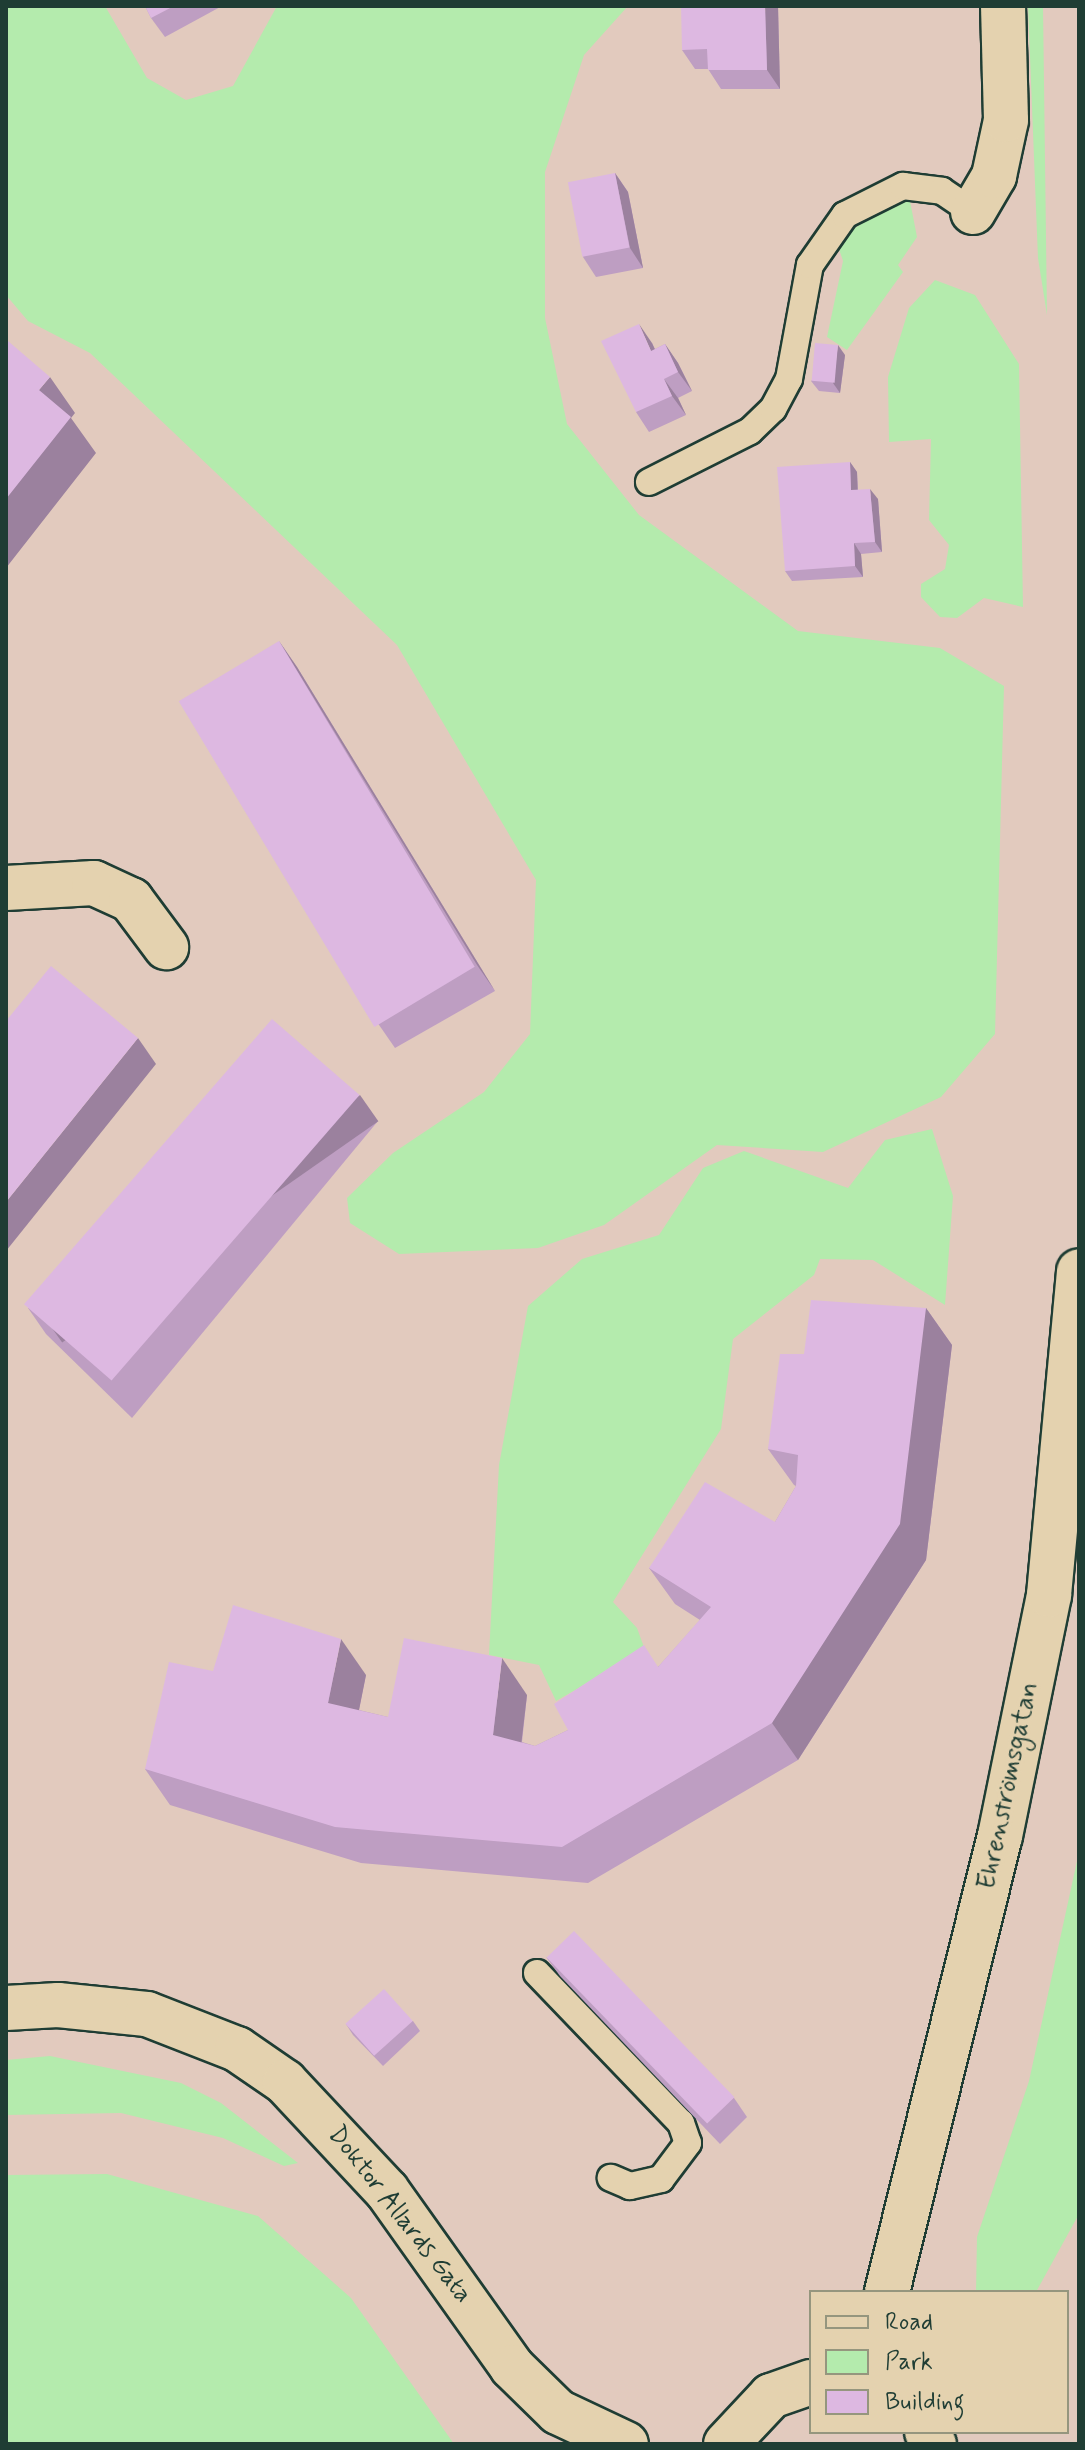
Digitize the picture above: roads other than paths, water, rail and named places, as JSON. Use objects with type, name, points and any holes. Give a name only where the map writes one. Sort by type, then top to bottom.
[{"type":"street","points":[[973,212],[994,176],[1006,120],[1003,6]]},
{"type":"street","points":[[6,888],[94,883],[131,900],[166,947]]},
{"type":"street","name":"Ehrenströmsgatan","points":[[887,2290],[1000,1836],[1049,1595],[1079,1271]]},
{"type":"street","name":"Doktor Allards Gata","points":[[6,2008],[58,2005],[147,2014],[237,2049],[285,2082],[387,2191],[512,2367],[558,2412],[626,2444]]},
{"type":"street","points":[[726,2444],[771,2396],[809,2383]]},
{"type":"lane","points":[[649,482],[750,431],[773,409],[789,379],[810,265],[845,215],[903,186],[942,191],[973,212]]},
{"type":"lane","points":[[537,1973],[681,2123],[688,2143],[661,2179],[630,2186],[611,2178]]}]
